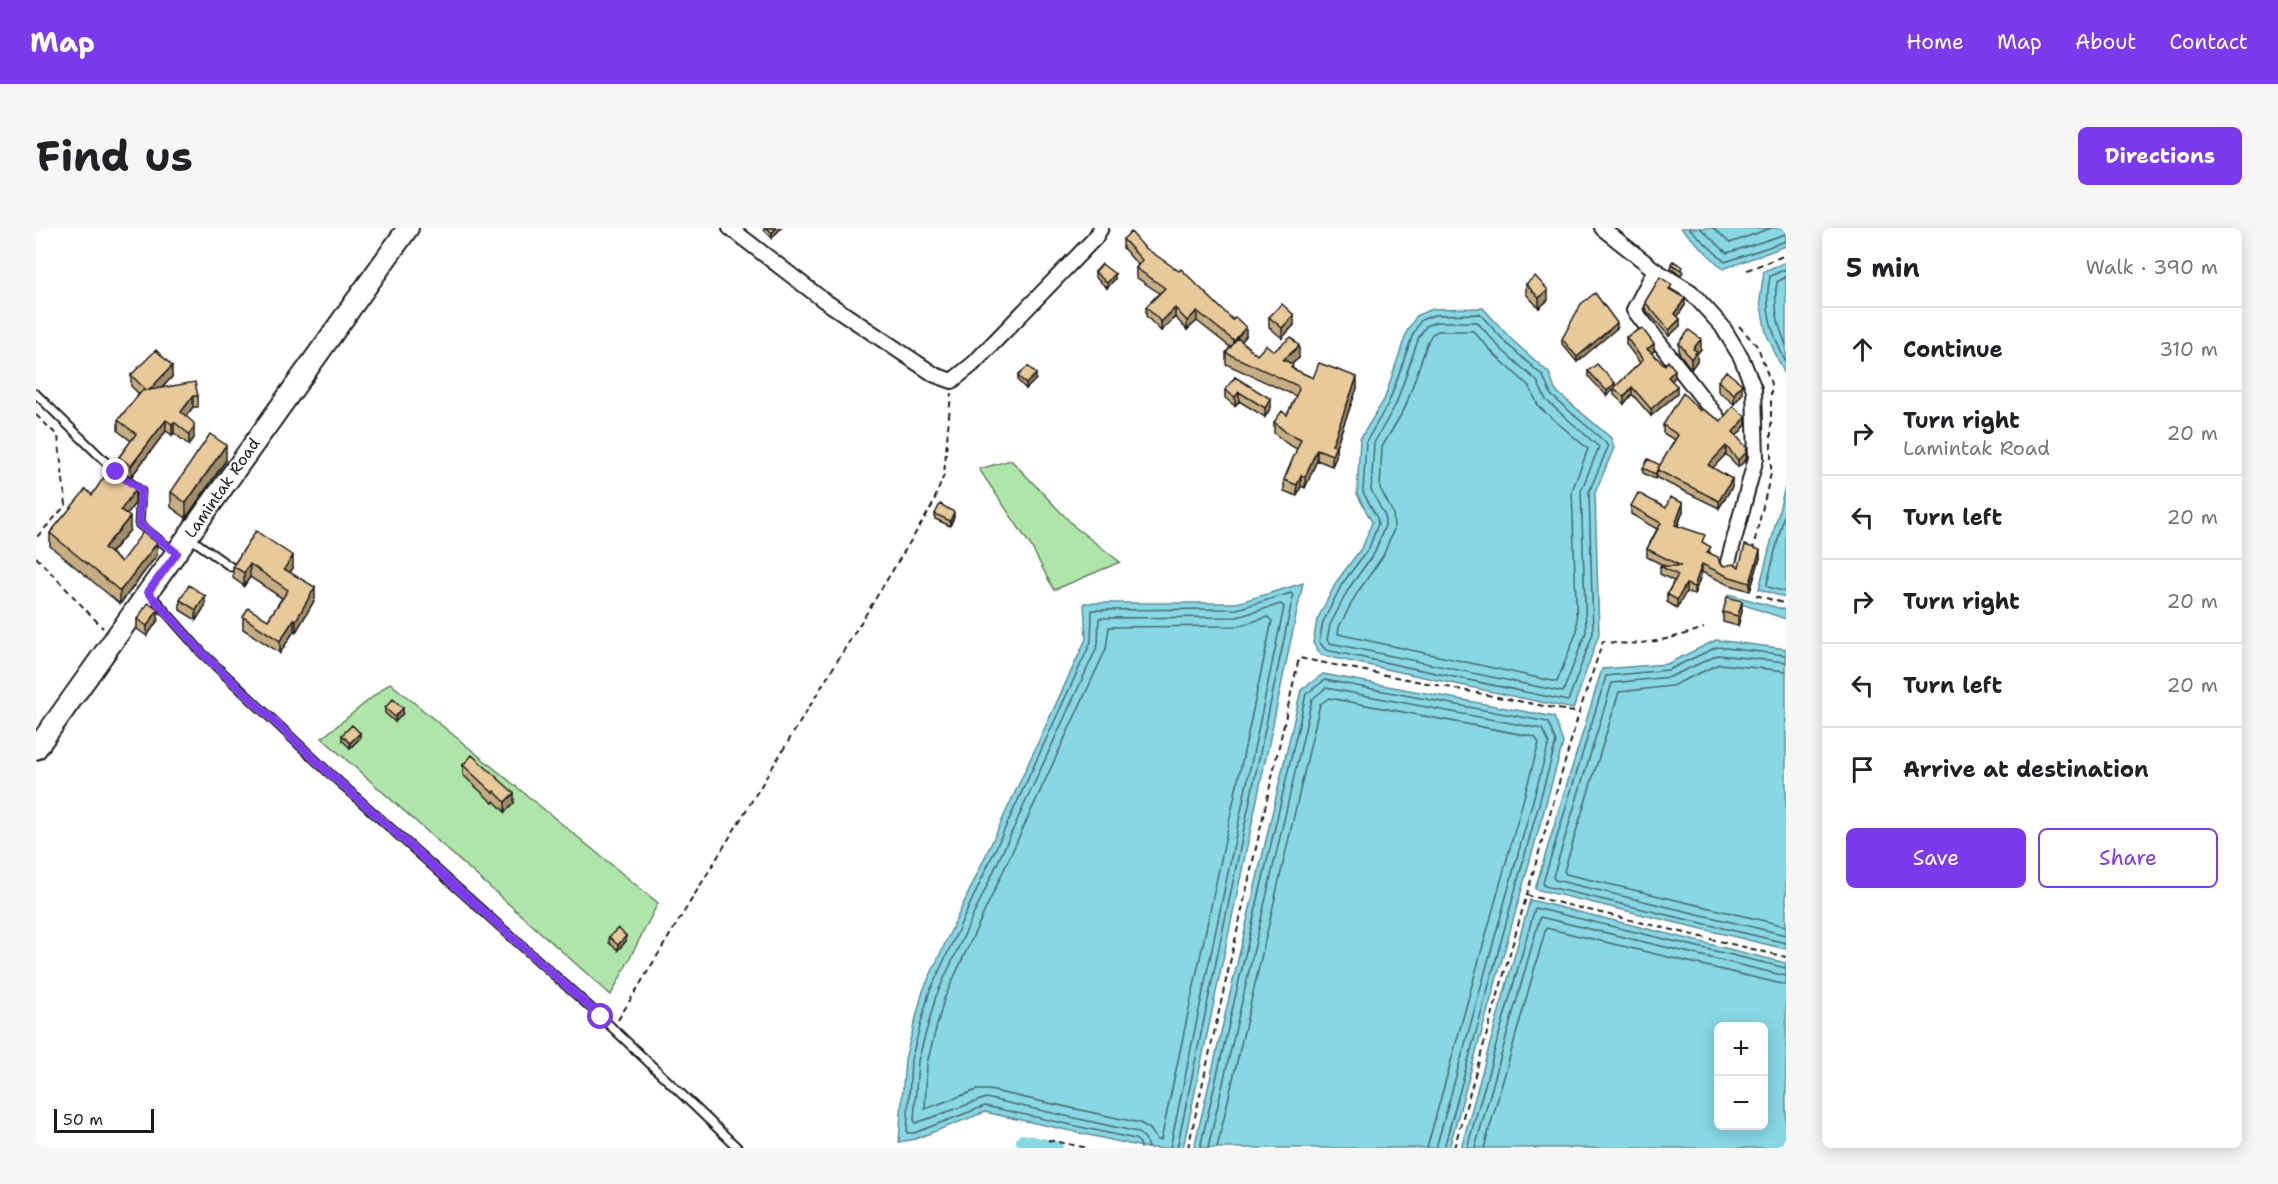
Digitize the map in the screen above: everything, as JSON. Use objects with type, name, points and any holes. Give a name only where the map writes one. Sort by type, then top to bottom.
[{"type":"main road","name":"Lamintak Road","points":[[36,749],[408,228]]},
{"type":"street","points":[[730,228],[822,299],[935,375],[952,381],[973,364],[1095,238],[1101,228]]},
{"type":"street","points":[[1602,228],[1654,270],[1691,292],[1722,326],[1741,357],[1754,389],[1756,458],[1727,566]]},
{"type":"street","points":[[1654,270],[1634,310],[1717,417]]},
{"type":"lane","points":[[36,394],[116,472],[141,490],[139,524],[177,553]]},
{"type":"lane","points":[[188,536],[231,567]]},
{"type":"lane","points":[[148,592],[202,653],[613,1029],[738,1148]]},
{"type":"path","points":[[1748,270],[1786,255]]},
{"type":"path","points":[[613,1029],[932,506],[944,475],[952,381]]},
{"type":"path","points":[[36,415],[58,436],[66,505],[36,538]]},
{"type":"path","points":[[1753,548],[1771,473]]},
{"type":"path","points":[[36,557],[105,630]]},
{"type":"path","points":[[1756,595],[1786,604]]},
{"type":"path","points":[[1454,1148],[1579,713],[1603,641],[1622,645],[1668,640],[1704,628]]},
{"type":"path","points":[[1188,1148],[1299,658],[1579,713]]},
{"type":"path","points":[[1526,895],[1786,957]]},
{"type":"path","points":[[1047,1140],[1088,1148]]},
{"type":"green space","points":[[1011,460],[1075,527],[1120,562],[1054,590],[1031,546],[979,469]]},
{"type":"green space","points":[[390,683],[658,903],[611,995],[322,738]]},
{"type":"water","points":[[1681,228],[1786,228],[1786,246],[1723,269]]},
{"type":"water","points":[[1786,262],[1786,377],[1766,333],[1760,300],[1764,271]]},
{"type":"water","points":[[1483,308],[1511,339],[1549,373],[1555,390],[1611,438],[1614,448],[1595,493],[1599,634],[1573,709],[1321,655],[1313,643],[1317,620],[1337,581],[1363,546],[1372,522],[1357,494],[1360,439],[1384,400],[1407,331],[1417,315],[1433,309]]},
{"type":"water","points":[[1786,483],[1786,598],[1759,589]]},
{"type":"water","points":[[1303,583],[1183,1148],[1147,1148],[985,1112],[915,1139],[899,1142],[905,1059],[923,991],[1086,639],[1084,603],[1237,603]]},
{"type":"water","points":[[1728,594],[1786,610],[1786,619],[1729,600]]},
{"type":"water","points":[[1716,640],[1786,649],[1786,949],[1535,889],[1602,669],[1667,664]]},
{"type":"water","points":[[1323,674],[1554,717],[1563,743],[1449,1148],[1194,1148],[1301,690]]},
{"type":"water","points":[[1530,900],[1786,963],[1786,1148],[1461,1148]]},
{"type":"building","points":[[1131,232],[1144,247],[1179,271],[1181,269],[1233,320],[1235,317],[1246,327],[1234,341],[1197,311],[1187,321],[1175,308],[1161,322],[1146,307],[1165,288],[1136,268],[1142,260],[1123,239]]},
{"type":"building","points":[[1673,261],[1683,267],[1681,270],[1671,264]]},
{"type":"building","points":[[1102,264],[1115,274],[1107,283],[1095,272]]},
{"type":"building","points":[[1535,276],[1548,290],[1539,298],[1526,284]]},
{"type":"building","points":[[1660,277],[1672,285],[1669,289],[1685,298],[1675,314],[1680,319],[1669,330],[1645,302]]},
{"type":"building","points":[[1595,293],[1617,323],[1577,357],[1562,339],[1581,304]]},
{"type":"building","points":[[1282,304],[1294,315],[1282,328],[1269,317]]},
{"type":"building","points":[[1642,328],[1654,344],[1647,349],[1665,365],[1668,361],[1675,370],[1668,377],[1677,386],[1651,409],[1632,387],[1624,397],[1614,388],[1643,360],[1626,337]]},
{"type":"building","points":[[1689,330],[1701,339],[1693,349],[1697,351],[1691,359],[1679,343]]},
{"type":"building","points":[[1291,337],[1299,346],[1283,360],[1293,364],[1291,368],[1313,378],[1319,363],[1357,377],[1332,445],[1336,446],[1332,455],[1317,449],[1305,477],[1301,475],[1297,485],[1284,480],[1301,439],[1286,432],[1274,422],[1282,411],[1287,415],[1299,389],[1298,386],[1226,353],[1238,338],[1257,355],[1266,345],[1274,351]]},
{"type":"building","points":[[156,350],[172,366],[149,390],[195,382],[198,396],[193,396],[181,412],[194,423],[194,427],[189,434],[174,422],[172,424],[166,420],[131,466],[119,457],[136,434],[118,420],[142,391],[146,390],[131,375]]},
{"type":"building","points":[[1597,364],[1615,383],[1607,391],[1588,371]]},
{"type":"building","points":[[1028,366],[1036,374],[1026,384],[1018,376]]},
{"type":"building","points":[[1726,371],[1742,384],[1734,394],[1718,381]]},
{"type":"building","points":[[1235,377],[1271,399],[1265,408],[1239,392],[1235,397],[1225,390]]},
{"type":"building","points":[[1683,393],[1700,411],[1702,409],[1721,421],[1733,406],[1746,417],[1733,432],[1747,448],[1746,453],[1738,460],[1726,446],[1708,465],[1732,479],[1719,501],[1657,470],[1678,435],[1663,425]]},
{"type":"building","points":[[210,434],[226,445],[186,503],[171,492]]},
{"type":"building","points":[[1648,459],[1660,465],[1655,474],[1643,468]]},
{"type":"building","points":[[112,465],[135,482],[135,490],[121,510],[130,517],[104,548],[121,562],[143,532],[157,543],[120,591],[50,533],[86,489],[92,495]]},
{"type":"building","points":[[1638,493],[1666,508],[1670,497],[1683,503],[1675,525],[1705,535],[1702,542],[1711,547],[1707,552],[1718,557],[1720,564],[1724,566],[1733,564],[1739,567],[1745,545],[1760,550],[1750,583],[1727,576],[1702,564],[1694,587],[1686,584],[1677,600],[1667,594],[1678,575],[1660,566],[1681,566],[1647,549],[1661,523],[1631,506]]},
{"type":"building","points":[[940,504],[954,512],[950,521],[935,514]]},
{"type":"building","points":[[256,531],[293,556],[284,569],[315,587],[296,620],[294,619],[280,641],[243,617],[248,608],[268,620],[288,590],[250,564],[244,573],[233,566]]},
{"type":"building","points":[[189,585],[205,596],[196,610],[180,600]]},
{"type":"building","points":[[1727,597],[1742,601],[1738,616],[1723,612]]},
{"type":"building","points":[[148,603],[158,610],[147,626],[137,619]]},
{"type":"building","points":[[393,699],[403,708],[395,717],[385,708]]},
{"type":"building","points":[[352,725],[360,733],[350,743],[342,735]]},
{"type":"building","points":[[472,755],[514,793],[505,802],[463,765]]},
{"type":"building","points":[[618,928],[626,936],[618,945],[609,937]]},
{"type":"waterway","points":[[1023,1141],[1056,1148]]},
{"type":"route","points":[[116,472],[141,490],[139,524],[177,553],[148,592],[202,653],[328,772],[601,1017]]}]
